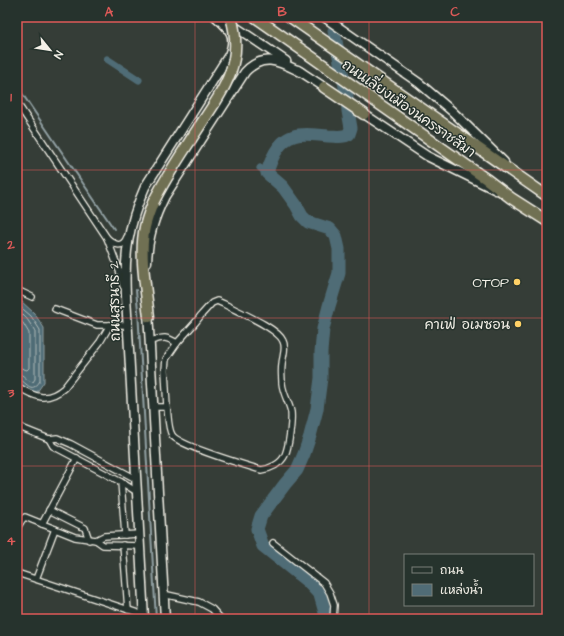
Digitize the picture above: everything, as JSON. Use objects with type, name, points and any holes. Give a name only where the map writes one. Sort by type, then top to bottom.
[{"type":"highway","points":[[148,317],[143,263],[145,227],[153,203],[159,191],[220,96],[230,73],[236,43],[236,36],[231,17]]},
{"type":"highway","name":"ถนนเลี่ยงเมืองนครราชสีมา","points":[[255,17],[511,198],[547,221]]},
{"type":"highway","name":"ถนนเลี่ยงเมืองนครราชสีมา","points":[[290,17],[547,196]]},
{"type":"highway","points":[[324,87],[364,114]]},
{"type":"main road","name":"ถนนสุรนารี 2","points":[[144,617],[127,325],[125,274],[128,240],[135,211],[145,188],[232,49],[233,43],[231,34],[224,24],[216,17]]},
{"type":"main road","points":[[221,17],[324,87]]},
{"type":"main road","points":[[324,17],[409,75],[436,97],[520,178]]},
{"type":"main road","points":[[165,619],[148,317],[147,262],[150,236],[158,210],[165,196],[250,66],[257,62],[271,60],[301,72]]},
{"type":"main road","points":[[191,115],[202,103],[211,102],[215,106],[216,112],[209,127]]},
{"type":"main road","points":[[364,114],[428,156],[511,198]]},
{"type":"street","points":[[17,103],[107,238],[120,273],[126,296]]},
{"type":"street","points":[[107,238],[115,244],[122,244],[126,240],[131,224]]},
{"type":"street","points":[[17,290],[32,297]]},
{"type":"street","points":[[217,301],[267,326],[278,333],[283,340],[285,345],[282,364],[282,385],[291,414],[291,432],[285,455],[271,468],[260,470],[178,441],[170,432],[167,407],[166,359],[177,343],[212,303],[217,301]]},
{"type":"street","points":[[56,309],[97,325],[127,325]]},
{"type":"street","points":[[17,386],[40,397],[52,396],[58,393],[64,388],[100,342],[110,325]]},
{"type":"street","points":[[150,341],[164,337],[177,343]]},
{"type":"street","points":[[154,407],[167,407]]},
{"type":"street","points":[[17,425],[49,439],[57,438],[71,444],[136,479]]},
{"type":"street","points":[[49,439],[53,446],[137,492]]},
{"type":"street","points":[[42,524],[76,458]]},
{"type":"street","points":[[121,482],[125,535]]},
{"type":"street","points":[[49,510],[85,528],[89,540]]},
{"type":"street","points":[[17,528],[25,517],[75,537],[89,540],[96,540],[104,536],[139,534]]},
{"type":"street","points":[[36,579],[55,529]]},
{"type":"street","points":[[96,540],[103,545],[140,546]]},
{"type":"street","points":[[273,543],[324,583],[330,593],[334,605],[333,619]]},
{"type":"street","points":[[123,545],[128,610]]},
{"type":"street","points":[[17,573],[128,610],[144,617]]},
{"type":"street","points":[[163,594],[199,602],[212,609],[220,618]]},
{"type":"water","points":[[17,299],[34,313],[44,328],[44,382],[37,392],[24,389],[17,381]]},
{"type":"waterway","points":[[326,619],[320,595],[308,582],[263,546],[257,529],[261,516],[297,470],[310,436],[317,409],[321,378],[323,329],[339,273],[339,249],[336,236],[330,229],[308,222],[302,216],[283,187],[267,173],[276,151],[289,138],[311,134],[339,136],[349,134],[351,128],[347,97],[334,31],[339,17]]},
{"type":"waterway","points":[[107,59],[139,80]]},
{"type":"waterway","points":[[17,86],[114,229]]},
{"type":"waterway","points":[[260,168],[267,173]]},
{"type":"waterway","points":[[136,290],[156,619]]},
{"type":"place","name":"OTOP","points":[[517,282]]},
{"type":"place","name":"คาเฟ่ อเมซอน","points":[[518,324]]}]
